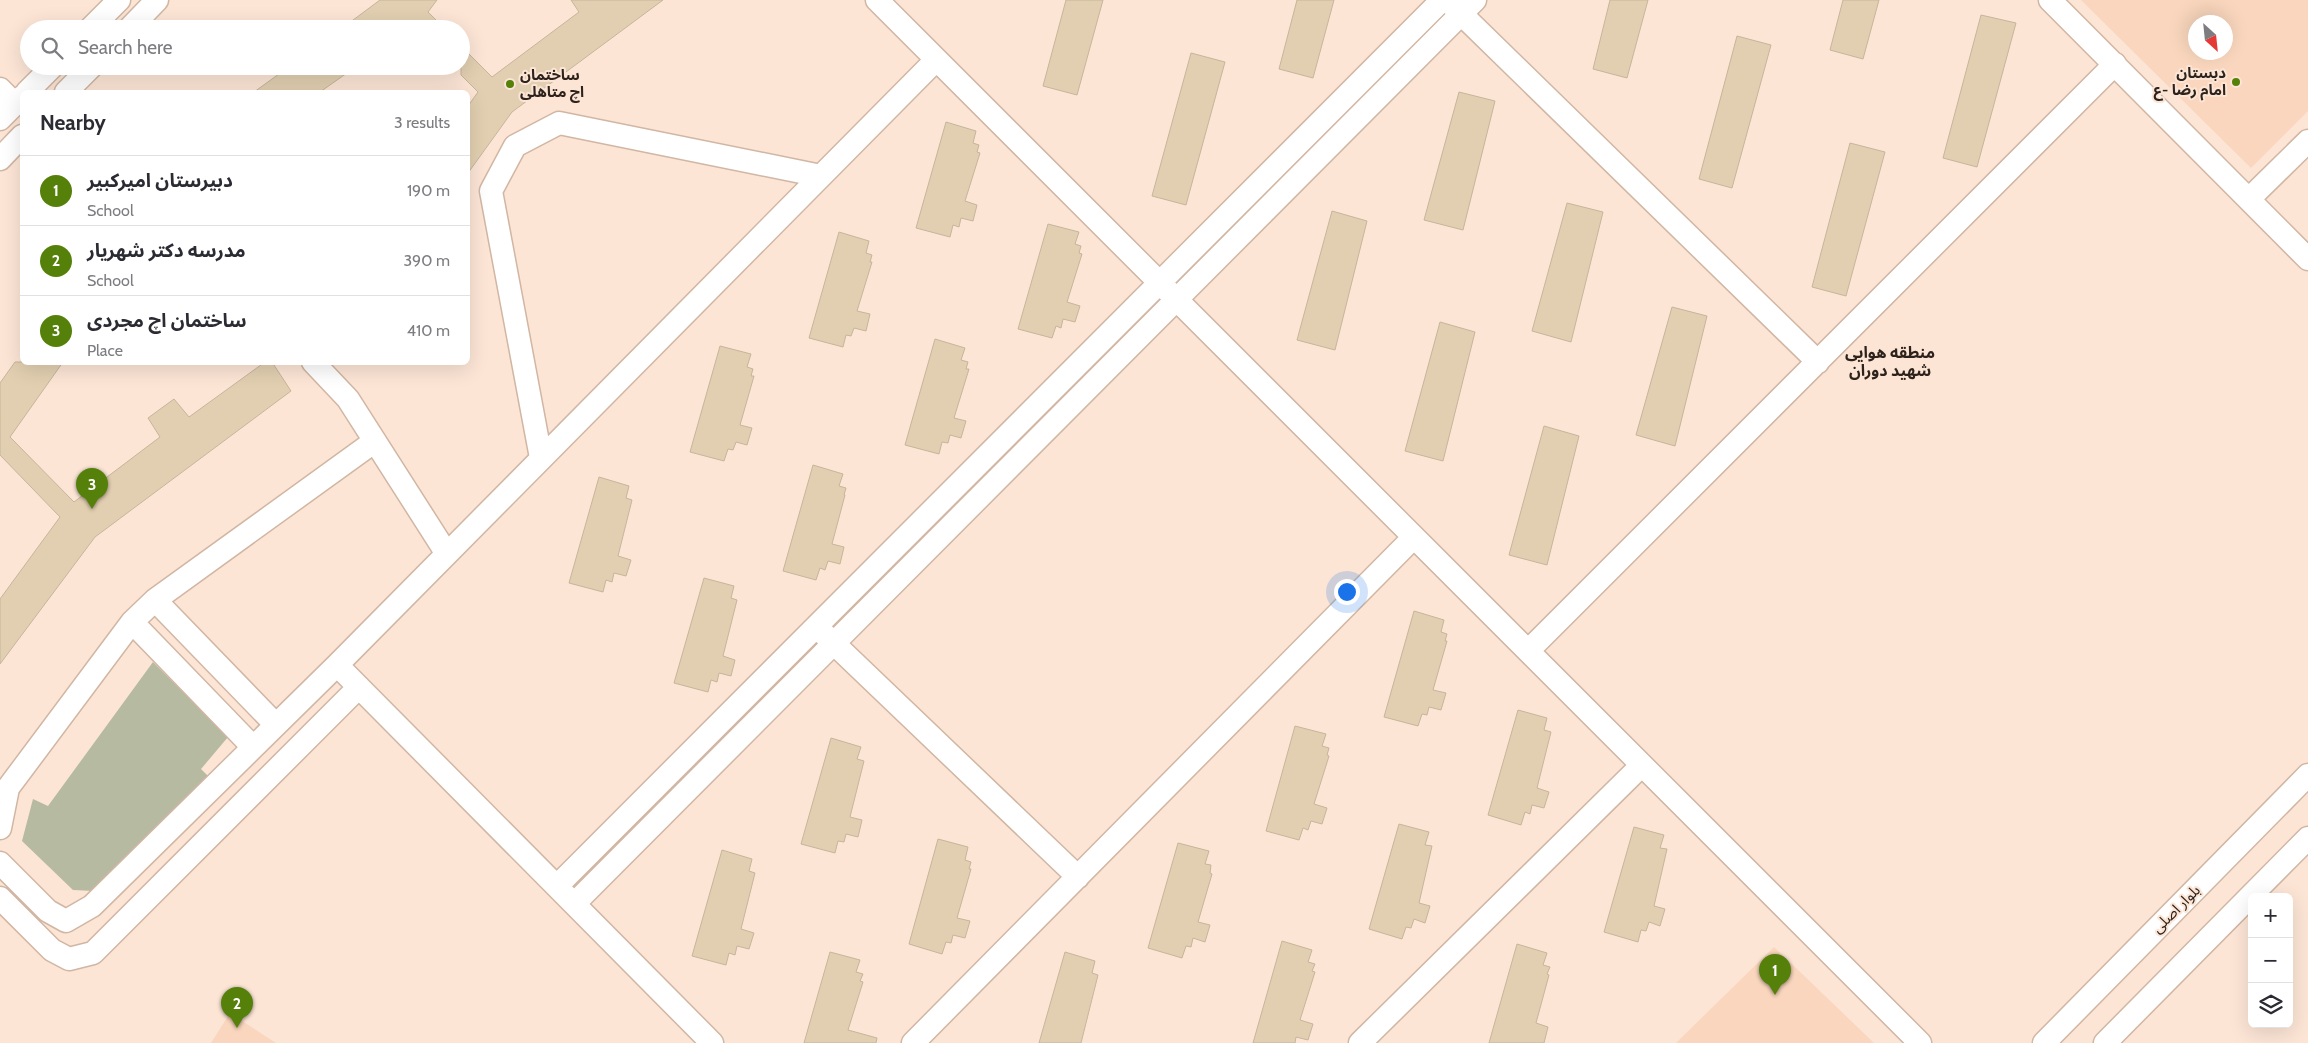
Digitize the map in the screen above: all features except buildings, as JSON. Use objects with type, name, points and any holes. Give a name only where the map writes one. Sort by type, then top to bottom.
[{"type":"street","points":[[99,20],[119,0]]},
{"type":"street","points":[[138,20],[158,0]]},
{"type":"street","points":[[876,0],[1920,1043]]},
{"type":"street","points":[[556,886],[1442,0]]},
{"type":"street","points":[[2050,0],[2250,198],[2308,259]]},
{"type":"street","points":[[574,904],[1176,299],[1461,5],[1818,362]]},
{"type":"street","points":[[66,921],[92,906],[337,665],[936,60]]},
{"type":"street","points":[[1528,652],[2115,64]]},
{"type":"street","points":[[25,90],[42,75]]},
{"type":"street","points":[[68,90],[83,75]]},
{"type":"street","points":[[541,458],[492,191],[515,146],[559,123],[821,176]]},
{"type":"street","points":[[0,159],[20,138]]},
{"type":"street","points":[[2250,198],[2308,141]]},
{"type":"street","points":[[315,365],[348,399],[446,554]]},
{"type":"street","points":[[0,828],[8,788],[132,622],[155,600],[375,441]]},
{"type":"street","points":[[913,1043],[1414,538]]},
{"type":"street","points":[[155,600],[276,725]]},
{"type":"street","points":[[132,622],[253,747]]},
{"type":"street","points":[[816,626],[1078,877]]},
{"type":"street","points":[[337,665],[712,1043]]},
{"type":"street","points":[[0,898],[52,950],[69,959],[93,953],[358,687]]},
{"type":"street","points":[[1360,1043],[1642,765]]},
{"type":"street","name":"بلوار اصلی","points":[[2044,1043],[2308,775]]},
{"type":"street","points":[[2106,1043],[2308,838]]},
{"type":"street","points":[[0,863],[48,911],[66,921]]},
{"type":"street","points":[[66,921],[69,959]]},
{"type":"shaded area","name":"دبستان امام رضا -ع","points":[[2081,0],[2308,0],[2308,111],[2251,168]]},
{"type":"shaded area","points":[[1774,947],[1874,1043],[1676,1043]]},
{"type":"shaded area","points":[[230,1013],[276,1043],[211,1043]]},
{"type":"green space","points":[[153,662],[228,737],[201,769],[209,777],[94,891],[73,890],[22,841],[33,799],[48,806]]},
{"type":"place","name":"دبستان امام رضا -ع","points":[[2236,82]]},
{"type":"place","name":"ساختمان اچ متاهلی","points":[[510,84]]},
{"type":"place","name":"ساختمان اچ مجردی","points":[[92,509]]},
{"type":"place","name":"دبیرستان امیرکبیر","points":[[1775,995]]},
{"type":"place","name":"مدرسه دکتر شهریار","points":[[237,1028]]},
{"type":"district","name":"منطقه هوایی شهید دوران","points":[[1890,361]]}]
